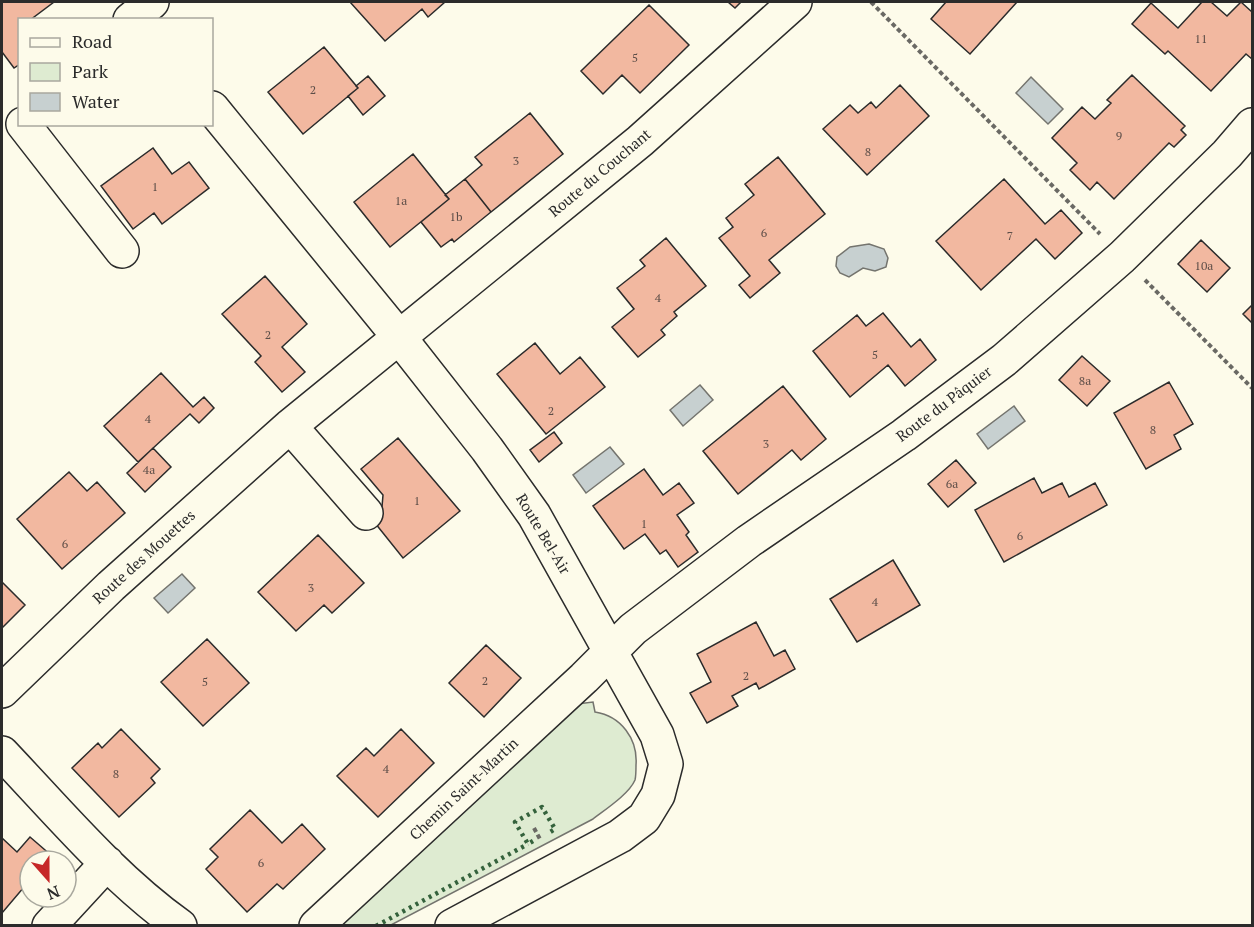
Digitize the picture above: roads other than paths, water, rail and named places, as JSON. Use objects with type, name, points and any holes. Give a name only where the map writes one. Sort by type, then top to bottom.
[{"type":"street","name":"Route du Couchant","points":[[399,337],[640,141],[795,2]]},
{"type":"street","name":"Route Bel-Air","points":[[213,109],[399,337],[487,449],[534,515],[657,735],[666,764],[658,795],[644,818],[620,836],[452,926]]},
{"type":"street","name":"Route du Pâquier","points":[[610,652],[633,629],[749,541],[904,435],[1004,360],[1122,257],[1227,154],[1252,125]]},
{"type":"street","points":[[22,126],[122,251]]},
{"type":"street","name":"Route des Mouettes","points":[[2,691],[111,586],[290,426],[399,337]]},
{"type":"street","points":[[290,426],[366,513]]},
{"type":"street","name":"Chemin Saint-Martin","points":[[316,926],[610,652]]},
{"type":"street","points":[[2,753],[107,863],[180,926]]},
{"type":"street","points":[[49,926],[107,863]]},
{"type":"water","points":[[1031,77],[1063,109],[1048,124],[1016,93]]},
{"type":"water","points":[[869,244],[884,249],[888,258],[886,267],[875,271],[863,268],[849,277],[840,273],[836,266],[837,257],[850,247]]},
{"type":"water","points":[[700,385],[713,400],[683,426],[670,410]]},
{"type":"water","points":[[1014,406],[1025,421],[988,449],[977,434]]},
{"type":"water","points":[[610,447],[624,464],[586,493],[573,475]]},
{"type":"water","points":[[182,574],[195,588],[168,613],[154,598]]}]
